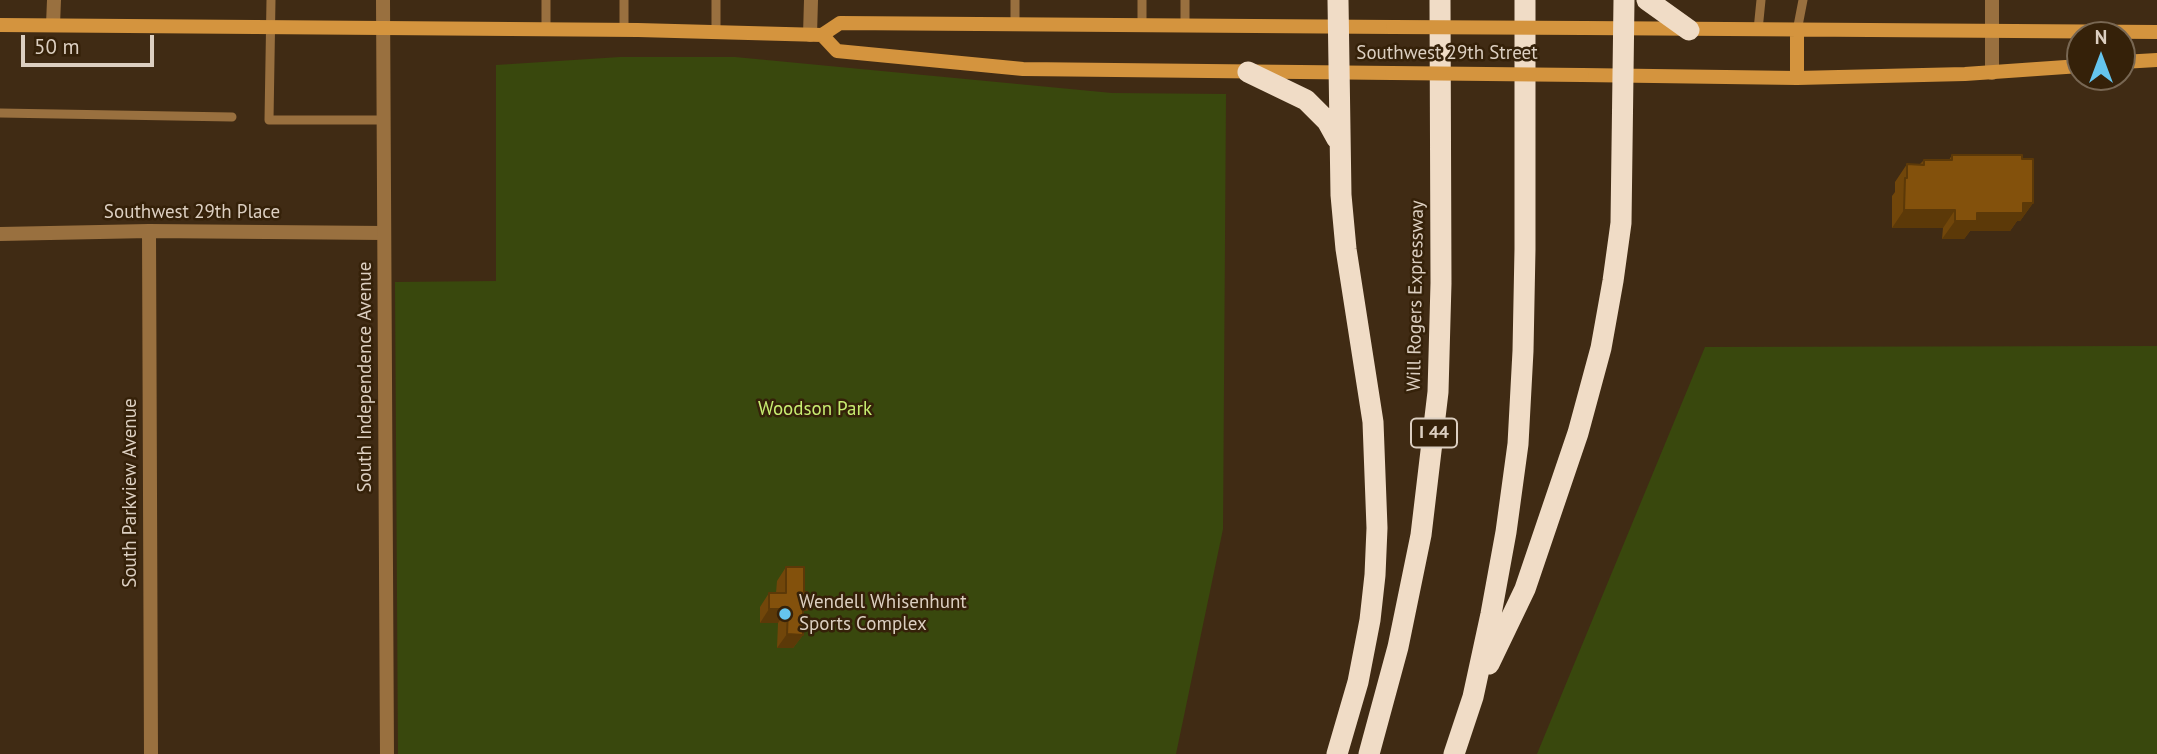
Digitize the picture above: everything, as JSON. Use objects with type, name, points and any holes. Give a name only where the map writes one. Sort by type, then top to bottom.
[{"type":"highway","points":[[1337,754],[1355,694],[1370,620],[1377,528],[1373,422],[1346,249],[1341,195],[1338,0]]},
{"type":"highway","name":"Will Rogers Expressway","points":[[1369,754],[1398,647],[1421,535],[1437,404],[1441,283],[1440,0]]},
{"type":"highway","points":[[1454,754],[1472,697],[1506,532],[1518,444],[1525,249],[1525,0]]},
{"type":"highway","points":[[1472,697],[1525,589],[1578,433],[1601,348],[1621,223],[1624,0]]},
{"type":"highway","points":[[1647,0],[1689,30]]},
{"type":"highway","points":[[1248,72],[1306,100],[1327,121],[1339,144]]},
{"type":"main road","name":"Southwest 29th Street","points":[[0,25],[546,29],[816,35],[841,23],[2157,32]]},
{"type":"main road","points":[[1797,31],[1797,78]]},
{"type":"main road","name":"Southwest 29th Street","points":[[816,35],[837,51],[1012,68],[1088,71],[1797,78],[1992,73],[2066,67]]},
{"type":"main road","points":[[2136,61],[2157,60]]},
{"type":"street","points":[[53,25],[54,0]]},
{"type":"street","name":"South Independence Avenue","points":[[383,0],[387,754]]},
{"type":"street","points":[[811,0],[816,35]]},
{"type":"street","points":[[1992,0],[1992,73]]},
{"type":"street","name":"Southwest 29th Place","points":[[0,234],[149,231],[384,233]]},
{"type":"street","name":"South Parkview Avenue","points":[[149,231],[151,754]]},
{"type":"lane","points":[[271,0],[269,120],[383,120]]},
{"type":"lane","points":[[546,0],[546,29]]},
{"type":"lane","points":[[624,0],[624,30]]},
{"type":"lane","points":[[716,0],[716,32]]},
{"type":"lane","points":[[1015,0],[1015,24]]},
{"type":"lane","points":[[1142,0],[1142,26]]},
{"type":"lane","points":[[1185,0],[1185,26]]},
{"type":"lane","points":[[1758,30],[1761,0]]},
{"type":"lane","points":[[1797,31],[1803,0]]},
{"type":"lane","points":[[0,113],[232,117]]},
{"type":"green space","name":"Woodson Park","points":[[620,57],[735,57],[1112,93],[1226,94],[1223,529],[1176,754],[398,754],[395,282],[496,281],[496,65]]},
{"type":"green space","points":[[2157,346],[2157,754],[1537,754],[1705,347]]},
{"type":"building","points":[[1952,155],[2022,155],[2022,159],[2033,159],[2033,203],[2023,203],[2023,213],[1977,213],[1977,221],[1955,221],[1955,210],[1904,210],[1907,164],[1924,165],[1924,160],[1952,160]]},
{"type":"building","points":[[786,567],[804,567],[807,610],[803,610],[803,635],[787,634],[788,609],[769,609],[769,593],[786,593]]},
{"type":"place","name":"Wendell Whisenhunt Sports Complex","points":[[785,614]]}]
